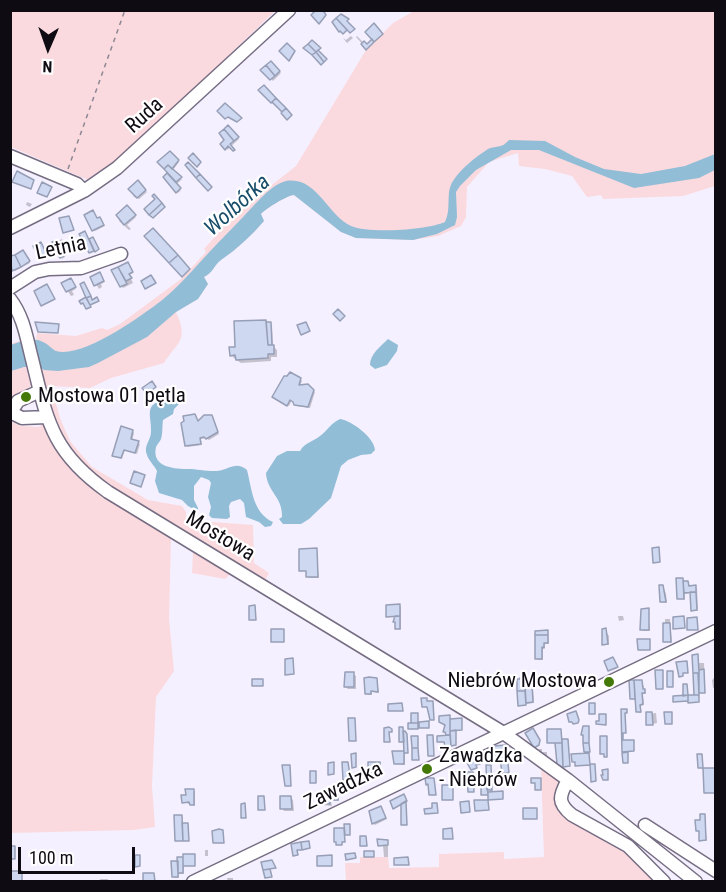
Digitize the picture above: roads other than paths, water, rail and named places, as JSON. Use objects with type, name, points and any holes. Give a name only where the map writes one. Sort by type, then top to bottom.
[{"type":"street","name":"Ruda","points":[[10,228],[84,191],[117,168],[289,10]]},
{"type":"street","points":[[10,156],[65,178],[77,184],[84,191]]},
{"type":"street","name":"Letnia","points":[[10,288],[35,272],[81,268],[121,254]]},
{"type":"street","name":"Mostowa","points":[[11,301],[23,321],[47,417],[57,439],[75,465],[108,492],[507,730],[696,882]]},
{"type":"street","points":[[39,391],[18,401],[14,414],[22,418],[47,417]]},
{"type":"street","name":"Zawadzka","points":[[193,882],[716,631]]},
{"type":"street","points":[[568,780],[562,790],[560,800],[564,808],[572,816],[628,846],[664,882]]},
{"type":"street","points":[[645,825],[716,871]]},
{"type":"water","points":[[509,140],[545,141],[604,169],[641,174],[685,166],[715,154],[715,170],[699,178],[634,188],[539,150],[511,150],[476,170],[460,186],[456,192],[455,225],[437,234],[413,240],[356,238],[341,232],[294,195],[263,212],[261,214],[264,221],[259,227],[204,277],[208,284],[198,299],[176,312],[147,337],[89,367],[58,371],[44,370],[40,367],[24,367],[11,371],[11,345],[37,340],[56,351],[67,352],[81,349],[111,335],[140,316],[172,291],[263,196],[280,183],[297,181],[306,184],[335,214],[351,226],[371,230],[398,230],[437,225],[445,222],[451,186],[460,172],[488,149],[501,146]]},
{"type":"water","points":[[388,339],[398,345],[397,351],[387,365],[375,369],[370,365],[372,357]]},
{"type":"water","points":[[167,398],[177,400],[179,404],[173,414],[163,420],[162,437],[156,447],[157,459],[166,466],[178,469],[215,471],[241,466],[247,470],[257,507],[266,518],[273,522],[271,526],[265,527],[246,517],[244,503],[240,499],[231,502],[230,517],[227,519],[212,518],[209,515],[211,507],[208,497],[211,483],[201,477],[194,486],[197,511],[182,500],[159,493],[155,481],[157,471],[146,449],[151,435],[151,407]]},
{"type":"water","points":[[340,419],[362,430],[371,440],[375,450],[371,454],[348,460],[341,466],[331,498],[309,519],[301,524],[283,524],[279,519],[282,517],[280,504],[269,485],[266,473],[277,456],[287,451],[300,451]]},
{"type":"place","name":"Mostowa 01 pętla","points":[[26,397]]},
{"type":"place","name":"Niebrów Mostowa","points":[[609,682]]},
{"type":"place","name":"Zawadzka - Niebrów","points":[[427,769]]},
{"type":"water label","name":"Wolbórka","points":[[238,206]]}]
